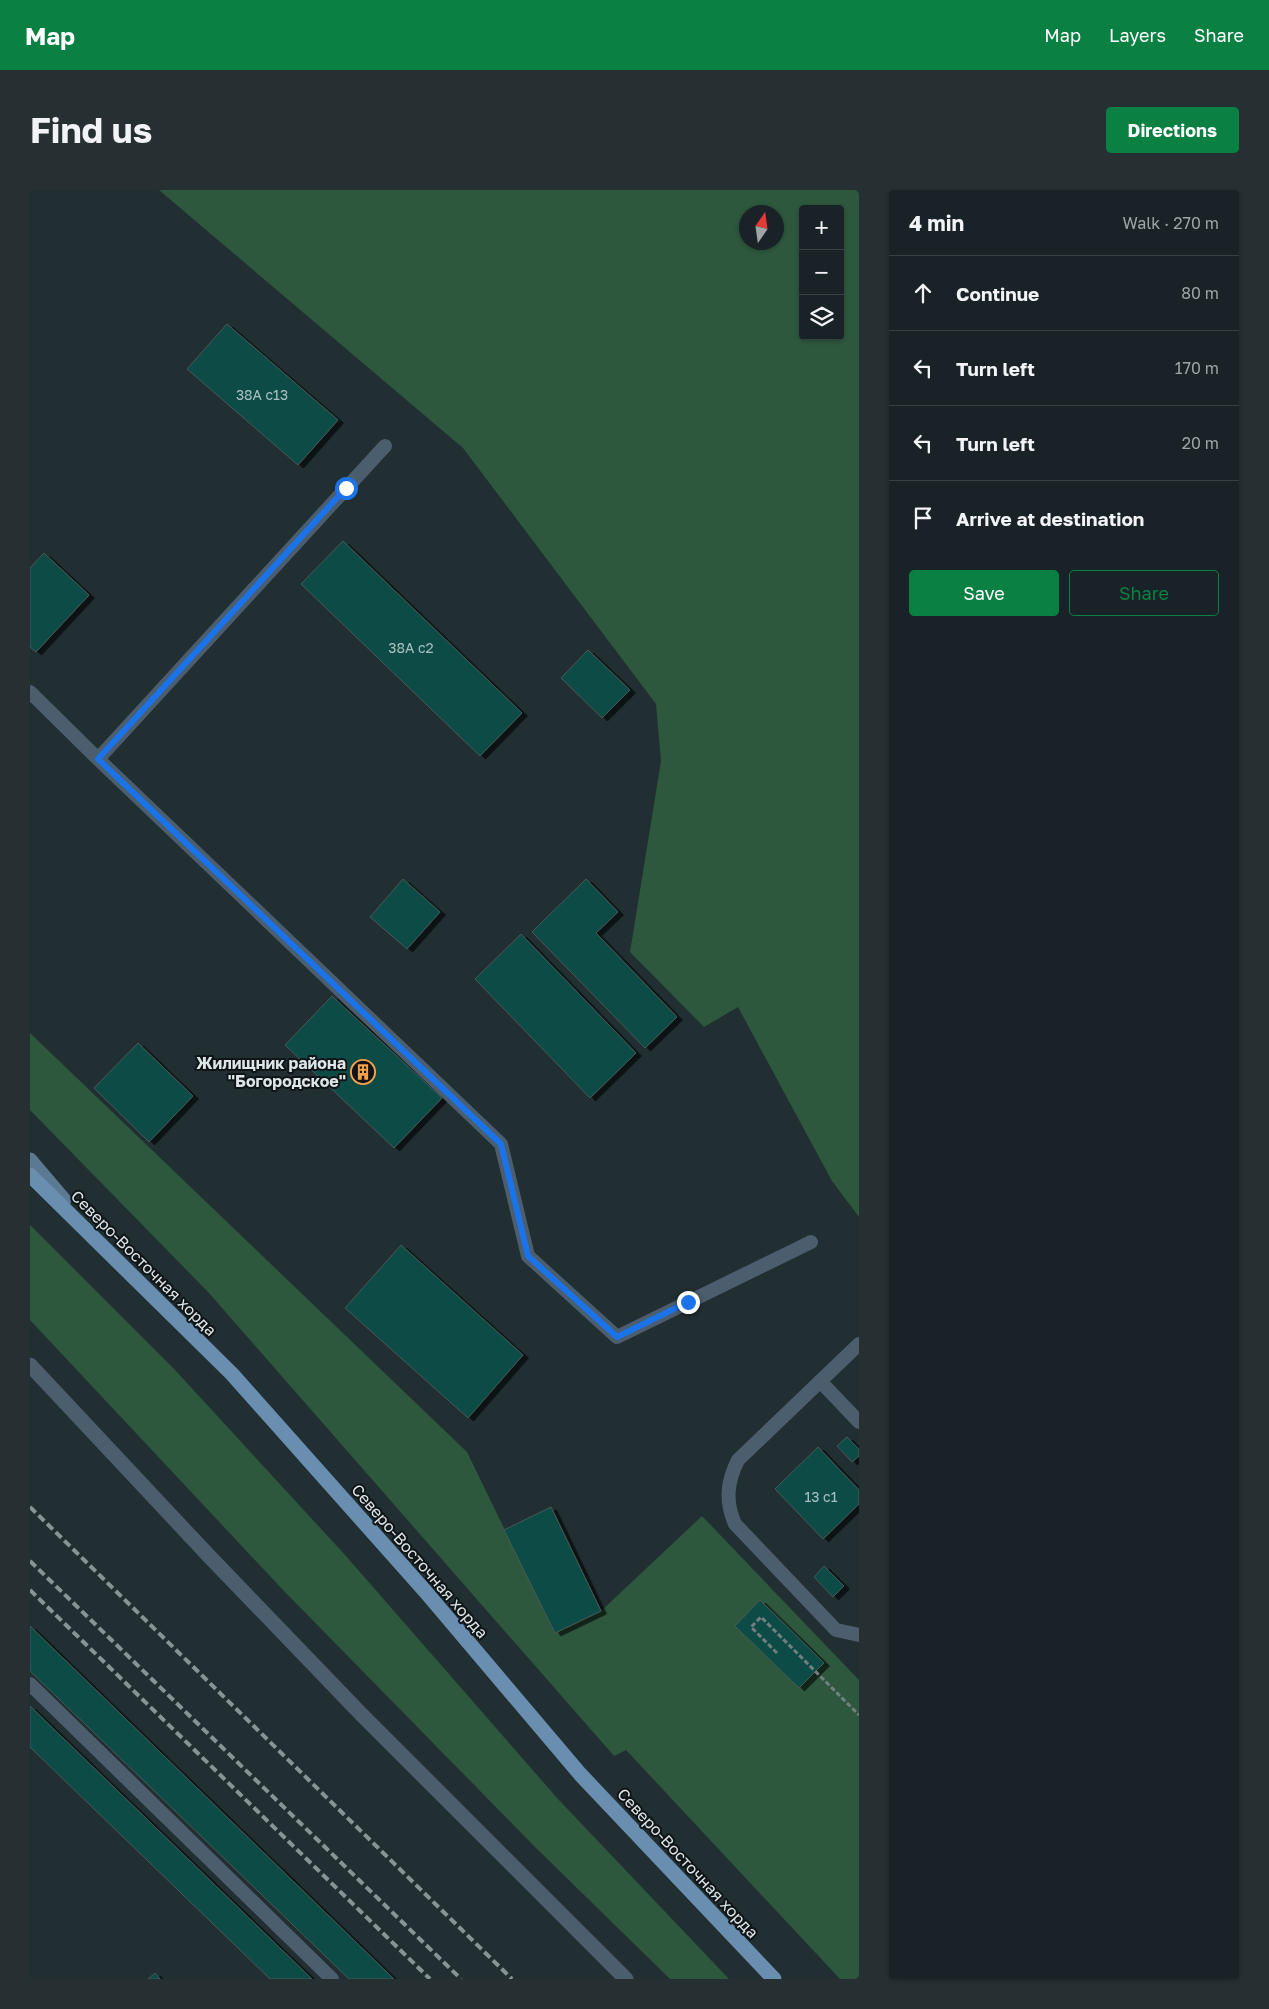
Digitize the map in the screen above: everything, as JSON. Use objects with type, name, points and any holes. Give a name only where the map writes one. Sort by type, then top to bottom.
[{"type":"main road","name":"Северо-Восточная хорда","points":[[30,1175],[232,1374],[425,1591],[580,1774],[774,1979]]},
{"type":"street","points":[[30,1160],[97,1240]]},
{"type":"street","points":[[30,1365],[348,1700],[626,1979]]},
{"type":"lane","points":[[98,759],[386,446]]},
{"type":"lane","points":[[30,692],[501,1144],[528,1256],[617,1337],[811,1242]]},
{"type":"lane","points":[[859,1344],[738,1460],[731,1474],[728,1501],[735,1524],[836,1630],[859,1635]]},
{"type":"lane","points":[[820,1381],[859,1422]]},
{"type":"lane","points":[[30,1684],[332,1979]]},
{"type":"path","points":[[777,1653],[751,1627],[760,1617],[859,1715]]},
{"type":"green space","points":[[159,190],[859,190],[859,1217],[832,1181],[738,1007],[704,1027],[630,952],[661,761],[656,704],[463,448]]},
{"type":"green space","points":[[30,1033],[467,1452],[555,1633],[601,1611],[702,1516],[859,1680],[859,1979],[840,1979],[626,1750],[614,1756],[208,1292],[30,1110]]},
{"type":"green space","points":[[30,1225],[175,1370],[346,1556],[558,1799],[729,1979],[670,1979],[535,1847],[283,1590],[30,1320]]},
{"type":"building","points":[[227,324],[338,420],[298,465],[187,369]]},
{"type":"building","points":[[343,541],[522,713],[480,756],[301,584]]},
{"type":"building","points":[[44,553],[89,595],[36,652],[30,647],[30,568]]},
{"type":"building","points":[[588,650],[630,690],[602,718],[561,678]]},
{"type":"building","points":[[403,879],[440,912],[407,949],[370,917]]},
{"type":"building","points":[[586,879],[618,912],[596,933],[677,1017],[645,1048],[532,932]]},
{"type":"building","points":[[521,934],[636,1053],[590,1098],[475,979]]},
{"type":"building","name":"Жилищник района \"Богородское\"","points":[[332,996],[442,1098],[394,1148],[285,1045]]},
{"type":"building","points":[[138,1043],[193,1096],[149,1142],[94,1088]]},
{"type":"building","points":[[401,1245],[523,1355],[468,1418],[345,1308]]},
{"type":"building","points":[[847,1437],[859,1449],[859,1456],[852,1462],[837,1446]]},
{"type":"building","points":[[818,1447],[859,1490],[859,1504],[823,1539],[775,1489]]},
{"type":"building","points":[[551,1507],[601,1611],[555,1633],[504,1530]]},
{"type":"building","points":[[824,1566],[844,1586],[833,1597],[814,1577]]},
{"type":"building","points":[[760,1600],[824,1663],[799,1688],[735,1626]]},
{"type":"building","points":[[30,1626],[394,1979],[349,1979],[30,1671]]},
{"type":"building","points":[[30,1706],[312,1979],[270,1979],[30,1747]]},
{"type":"building","points":[[155,1973],[160,1979],[148,1979]]},
{"type":"railway","points":[[30,1507],[512,1979]]},
{"type":"railway","points":[[30,1561],[461,1979]]},
{"type":"railway","points":[[30,1590],[430,1979]]},
{"type":"place","name":"Жилищник района \"Богородское\"","points":[[363,1072]]},
{"type":"route","points":[[346,488],[98,759],[501,1144],[528,1256],[617,1337],[688,1302]]}]
